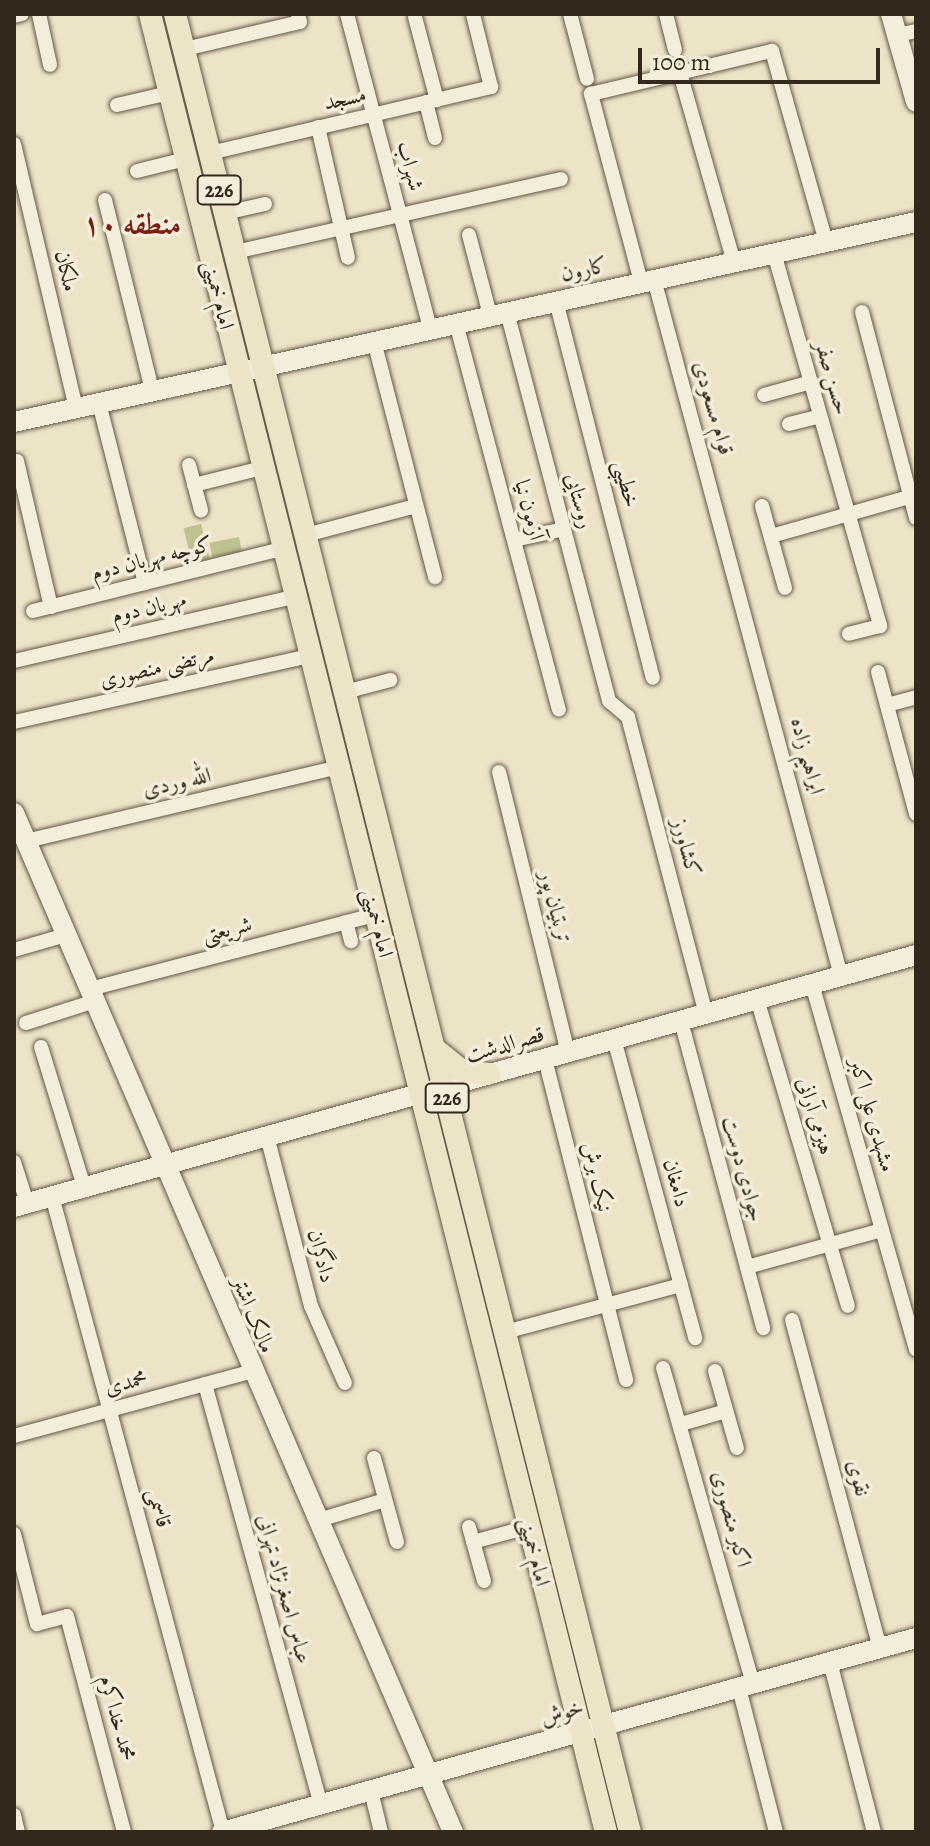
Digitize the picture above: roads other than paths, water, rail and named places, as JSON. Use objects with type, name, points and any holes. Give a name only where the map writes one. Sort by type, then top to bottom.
[{"type":"main road","name":"امام خمینی","points":[[150,14],[237,371],[606,1832]]},
{"type":"main road","name":"امام خمینی","points":[[175,14],[630,1832]]},
{"type":"main road","points":[[891,14],[906,33],[916,102]]},
{"type":"main road","name":"کارون","points":[[237,371],[916,222]]},
{"type":"main road","points":[[14,422],[237,371]]},
{"type":"main road","name":"مالک اشتر","points":[[14,813],[167,1164],[250,1372],[319,1520],[453,1832]]},
{"type":"main road","name":"قصرالدشت","points":[[20,1205],[916,956]]},
{"type":"main road","points":[[434,1048],[462,1071],[489,1074]]},
{"type":"main road","name":"خوش","points":[[222,1832],[275,1825],[321,1805],[916,1638]]},
{"type":"street","points":[[14,16],[22,14]]},
{"type":"street","points":[[39,14],[50,65]]},
{"type":"street","points":[[185,49],[300,22],[298,14]]},
{"type":"street","name":"شهراب","points":[[347,14],[430,328]]},
{"type":"street","name":"مسجد","points":[[210,153],[491,87],[473,14]]},
{"type":"street","name":"قوام مسعودی","points":[[570,14],[729,548]]},
{"type":"street","points":[[666,14],[675,50]]},
{"type":"street","points":[[415,17],[432,101],[435,138]]},
{"type":"street","points":[[589,86],[680,73],[772,51],[826,242]]},
{"type":"street","points":[[680,73],[734,262]]},
{"type":"street","points":[[117,105],[169,93]]},
{"type":"street","points":[[318,127],[348,258]]},
{"type":"street","name":"ملکان","points":[[14,144],[19,185],[76,408]]},
{"type":"street","points":[[137,171],[186,159]]},
{"type":"street","points":[[235,252],[561,179]]},
{"type":"street","points":[[105,200],[152,390]]},
{"type":"street","points":[[225,213],[265,204]]},
{"type":"street","name":"روستایی","points":[[469,235],[498,314],[564,529],[609,701]]},
{"type":"street","name":"حسن صفر","points":[[774,253],[880,626],[849,634]]},
{"type":"street","name":"خطیبی","points":[[556,301],[653,678]]},
{"type":"street","points":[[862,312],[913,496],[916,518]]},
{"type":"street","name":"آزمون نیا","points":[[456,323],[559,710]]},
{"type":"street","points":[[374,341],[435,577]]},
{"type":"street","points":[[764,395],[811,382]]},
{"type":"street","points":[[99,403],[145,583]]},
{"type":"street","points":[[789,424],[820,416]]},
{"type":"street","points":[[17,461],[51,607]]},
{"type":"street","points":[[189,465],[201,510]]},
{"type":"street","points":[[194,485],[262,468]]},
{"type":"street","points":[[771,536],[913,496]]},
{"type":"street","points":[[306,535],[416,506]]},
{"type":"street","points":[[762,506],[785,588]]},
{"type":"street","points":[[514,540],[564,529]]},
{"type":"street","name":"ابراهیم زاده","points":[[729,548],[841,976]]},
{"type":"street","name":"کوچه مهربان دوم","points":[[33,611],[282,549]]},
{"type":"street","name":"مهربان دوم","points":[[14,661],[294,597]]},
{"type":"street","name":"مرتضی منصوری","points":[[14,722],[310,656]]},
{"type":"street","points":[[878,672],[916,814]]},
{"type":"street","points":[[345,692],[390,680]]},
{"type":"street","points":[[887,705],[916,697]]},
{"type":"street","name":"کشاورز","points":[[609,701],[628,717],[706,1014]]},
{"type":"street","name":"الله وردی","points":[[26,841],[338,767]]},
{"type":"street","name":"تربتیان پور","points":[[499,772],[568,1052]]},
{"type":"street","name":"شریعتی","points":[[93,995],[375,915]]},
{"type":"street","points":[[346,922],[351,941]]},
{"type":"street","points":[[14,950],[66,935]]},
{"type":"street","name":"مشهدی علی اکبر","points":[[812,984],[916,1350]]},
{"type":"street","points":[[26,1023],[93,995]]},
{"type":"street","name":"هیزمی آرانی","points":[[757,999],[848,1306]]},
{"type":"street","name":"جوادی دوست","points":[[681,1021],[763,1328]]},
{"type":"street","name":"دامغان","points":[[614,1039],[695,1338]]},
{"type":"street","points":[[41,1047],[84,1187]]},
{"type":"street","name":"نیک برش","points":[[545,1059],[626,1380]]},
{"type":"street","name":"دادگران","points":[[267,1136],[311,1306],[345,1383]]},
{"type":"street","points":[[14,1162],[20,1205]]},
{"type":"street","name":"قاسمی","points":[[52,1196],[222,1832]]},
{"type":"street","points":[[747,1267],[882,1230]]},
{"type":"street","points":[[505,1332],[681,1285]]},
{"type":"street","name":"نقوی","points":[[792,1320],[880,1648]]},
{"type":"street","name":"اکبر منصوری","points":[[663,1368],[681,1424],[746,1686],[776,1832]]},
{"type":"street","points":[[715,1371],[737,1448]]},
{"type":"street","name":"محمدی","points":[[14,1436],[250,1372]]},
{"type":"street","name":"عباس اصغرنژاد تهرانی","points":[[205,1384],[321,1805]]},
{"type":"street","points":[[681,1424],[726,1411]]},
{"type":"street","points":[[374,1458],[397,1542]]},
{"type":"street","points":[[319,1520],[385,1500]]},
{"type":"street","points":[[484,1581],[471,1535],[528,1527]]},
{"type":"street","name":"محمد خداکرم","points":[[14,1534],[37,1624],[67,1616],[124,1832]]},
{"type":"street","points":[[830,1662],[874,1832]]},
{"type":"street","points":[[371,1791],[381,1832]]},
{"type":"street","points":[[14,1815],[18,1832]]},
{"type":"district","name":"منطقه ۱۰","points":[[132,224]]}]
